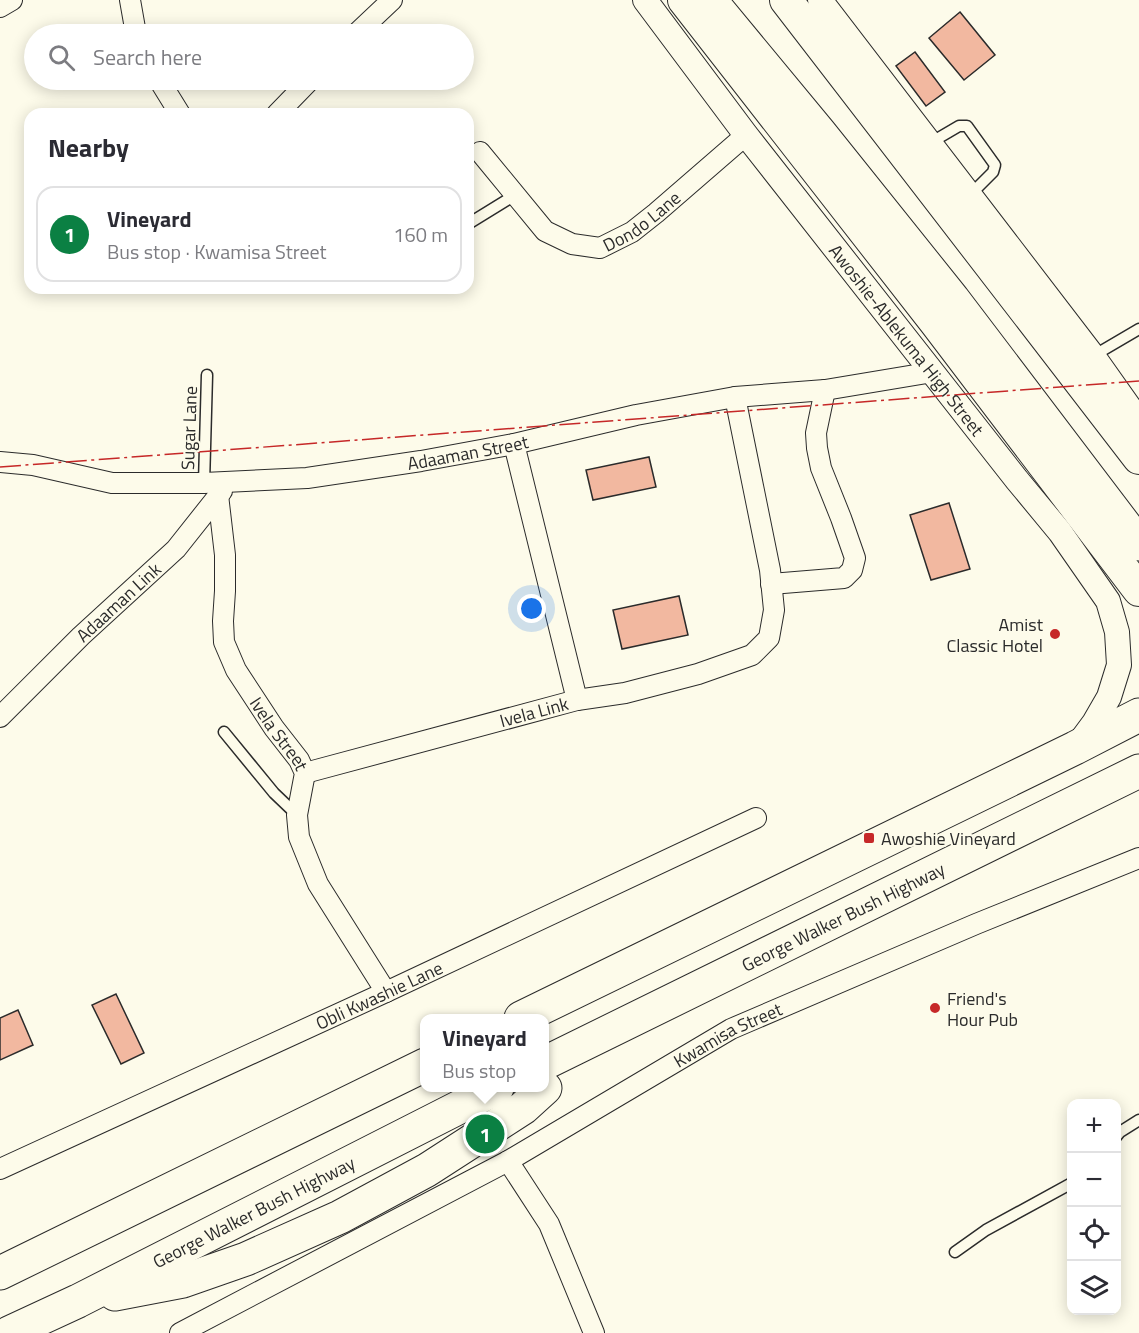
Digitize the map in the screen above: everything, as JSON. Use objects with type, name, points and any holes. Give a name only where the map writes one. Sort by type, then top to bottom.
[{"type":"highway","points":[[710,0],[953,299],[1139,544]]},
{"type":"highway","points":[[529,1014],[1139,715]]},
{"type":"highway","name":"George Walker Bush Highway","points":[[549,1061],[1130,779]]},
{"type":"highway","points":[[549,1083],[601,1035]]},
{"type":"highway","points":[[0,1273],[420,1067]]},
{"type":"highway","name":"George Walker Bush Highway","points":[[9,1333],[78,1301],[489,1092]]},
{"type":"highway","points":[[78,1301],[183,1281],[246,1259],[340,1217],[427,1170],[523,1108],[540,1092]]},
{"type":"main road","name":"Awoshie-Ablekuma High Street","points":[[684,0],[936,322],[1139,590]]},
{"type":"main road","points":[[786,0],[1082,362],[1139,458]]},
{"type":"street","points":[[0,7],[12,0]]},
{"type":"street","points":[[130,0],[134,24]]},
{"type":"street","points":[[367,24],[392,0]]},
{"type":"street","name":"Awoshie-Ablekuma High Street","points":[[645,0],[746,135],[1060,532],[1108,601],[1117,632],[1119,665],[1109,697],[1094,723],[1075,748]]},
{"type":"street","points":[[829,3],[969,196],[1082,362],[1139,421]]},
{"type":"street","points":[[165,90],[176,108]]},
{"type":"street","points":[[283,108],[300,90]]},
{"type":"street","name":"Dondo Lane","points":[[480,152],[545,231],[572,244],[600,248],[632,232],[746,135]]},
{"type":"street","name":"Adaaman Street","points":[[0,462],[33,465],[112,483],[217,486],[307,478],[514,444],[636,415],[735,397],[825,390],[933,372]]},
{"type":"street","points":[[771,584],[844,578],[852,570],[855,558],[821,468],[817,448],[816,433],[825,390]]},
{"type":"street","points":[[577,700],[625,693],[698,674],[752,656],[769,638],[774,610],[770,570],[735,397]]},
{"type":"street","name":"Ivela Link","points":[[305,773],[577,700],[514,444]]},
{"type":"street","name":"Adaaman Link","points":[[0,717],[81,636],[176,549],[217,486]]},
{"type":"street","name":"Ivela Street","points":[[217,486],[225,555],[224,642],[236,670],[274,728],[299,760],[305,773],[297,816],[299,837],[318,884],[386,992]]},
{"type":"street","name":"Obli Kwashie Lane","points":[[0,1169],[386,992],[756,818]]},
{"type":"street","name":"Kwamisa Street","points":[[180,1333],[507,1161],[730,1029],[1139,858]]},
{"type":"street","points":[[507,1161],[549,1224],[594,1333]]},
{"type":"lane","points":[[930,143],[959,126],[967,126],[994,165],[993,172],[969,196]]},
{"type":"lane","points":[[474,220],[515,195]]},
{"type":"lane","points":[[1082,362],[1139,329]]},
{"type":"lane","name":"Sugar Lane","points":[[207,375],[217,486]]},
{"type":"lane","points":[[224,732],[274,793],[297,816]]},
{"type":"lane","points":[[1121,1131],[1139,1120]]},
{"type":"lane","points":[[955,1252],[986,1230],[1067,1185]]},
{"type":"building","points":[[960,12],[995,55],[964,80],[929,38]]},
{"type":"building","points":[[915,52],[945,92],[926,106],[896,66]]},
{"type":"building","points":[[649,457],[656,487],[593,500],[586,470]]},
{"type":"building","points":[[949,503],[970,569],[931,580],[910,515]]},
{"type":"building","points":[[679,596],[688,635],[622,649],[613,610]]},
{"type":"building","points":[[116,994],[144,1053],[121,1064],[92,1005]]},
{"type":"building","points":[[18,1010],[33,1045],[0,1060],[0,1018]]},
{"type":"power","points":[[0,467],[1139,381]]},
{"type":"place","name":"Amist Classic Hotel","points":[[1055,634]]},
{"type":"place","name":"Awoshie Vineyard","points":[[869,838]]},
{"type":"place","name":"Friend's Hour Pub","points":[[935,1008]]},
{"type":"place","name":"Vineyard","points":[[485,1134]]}]
